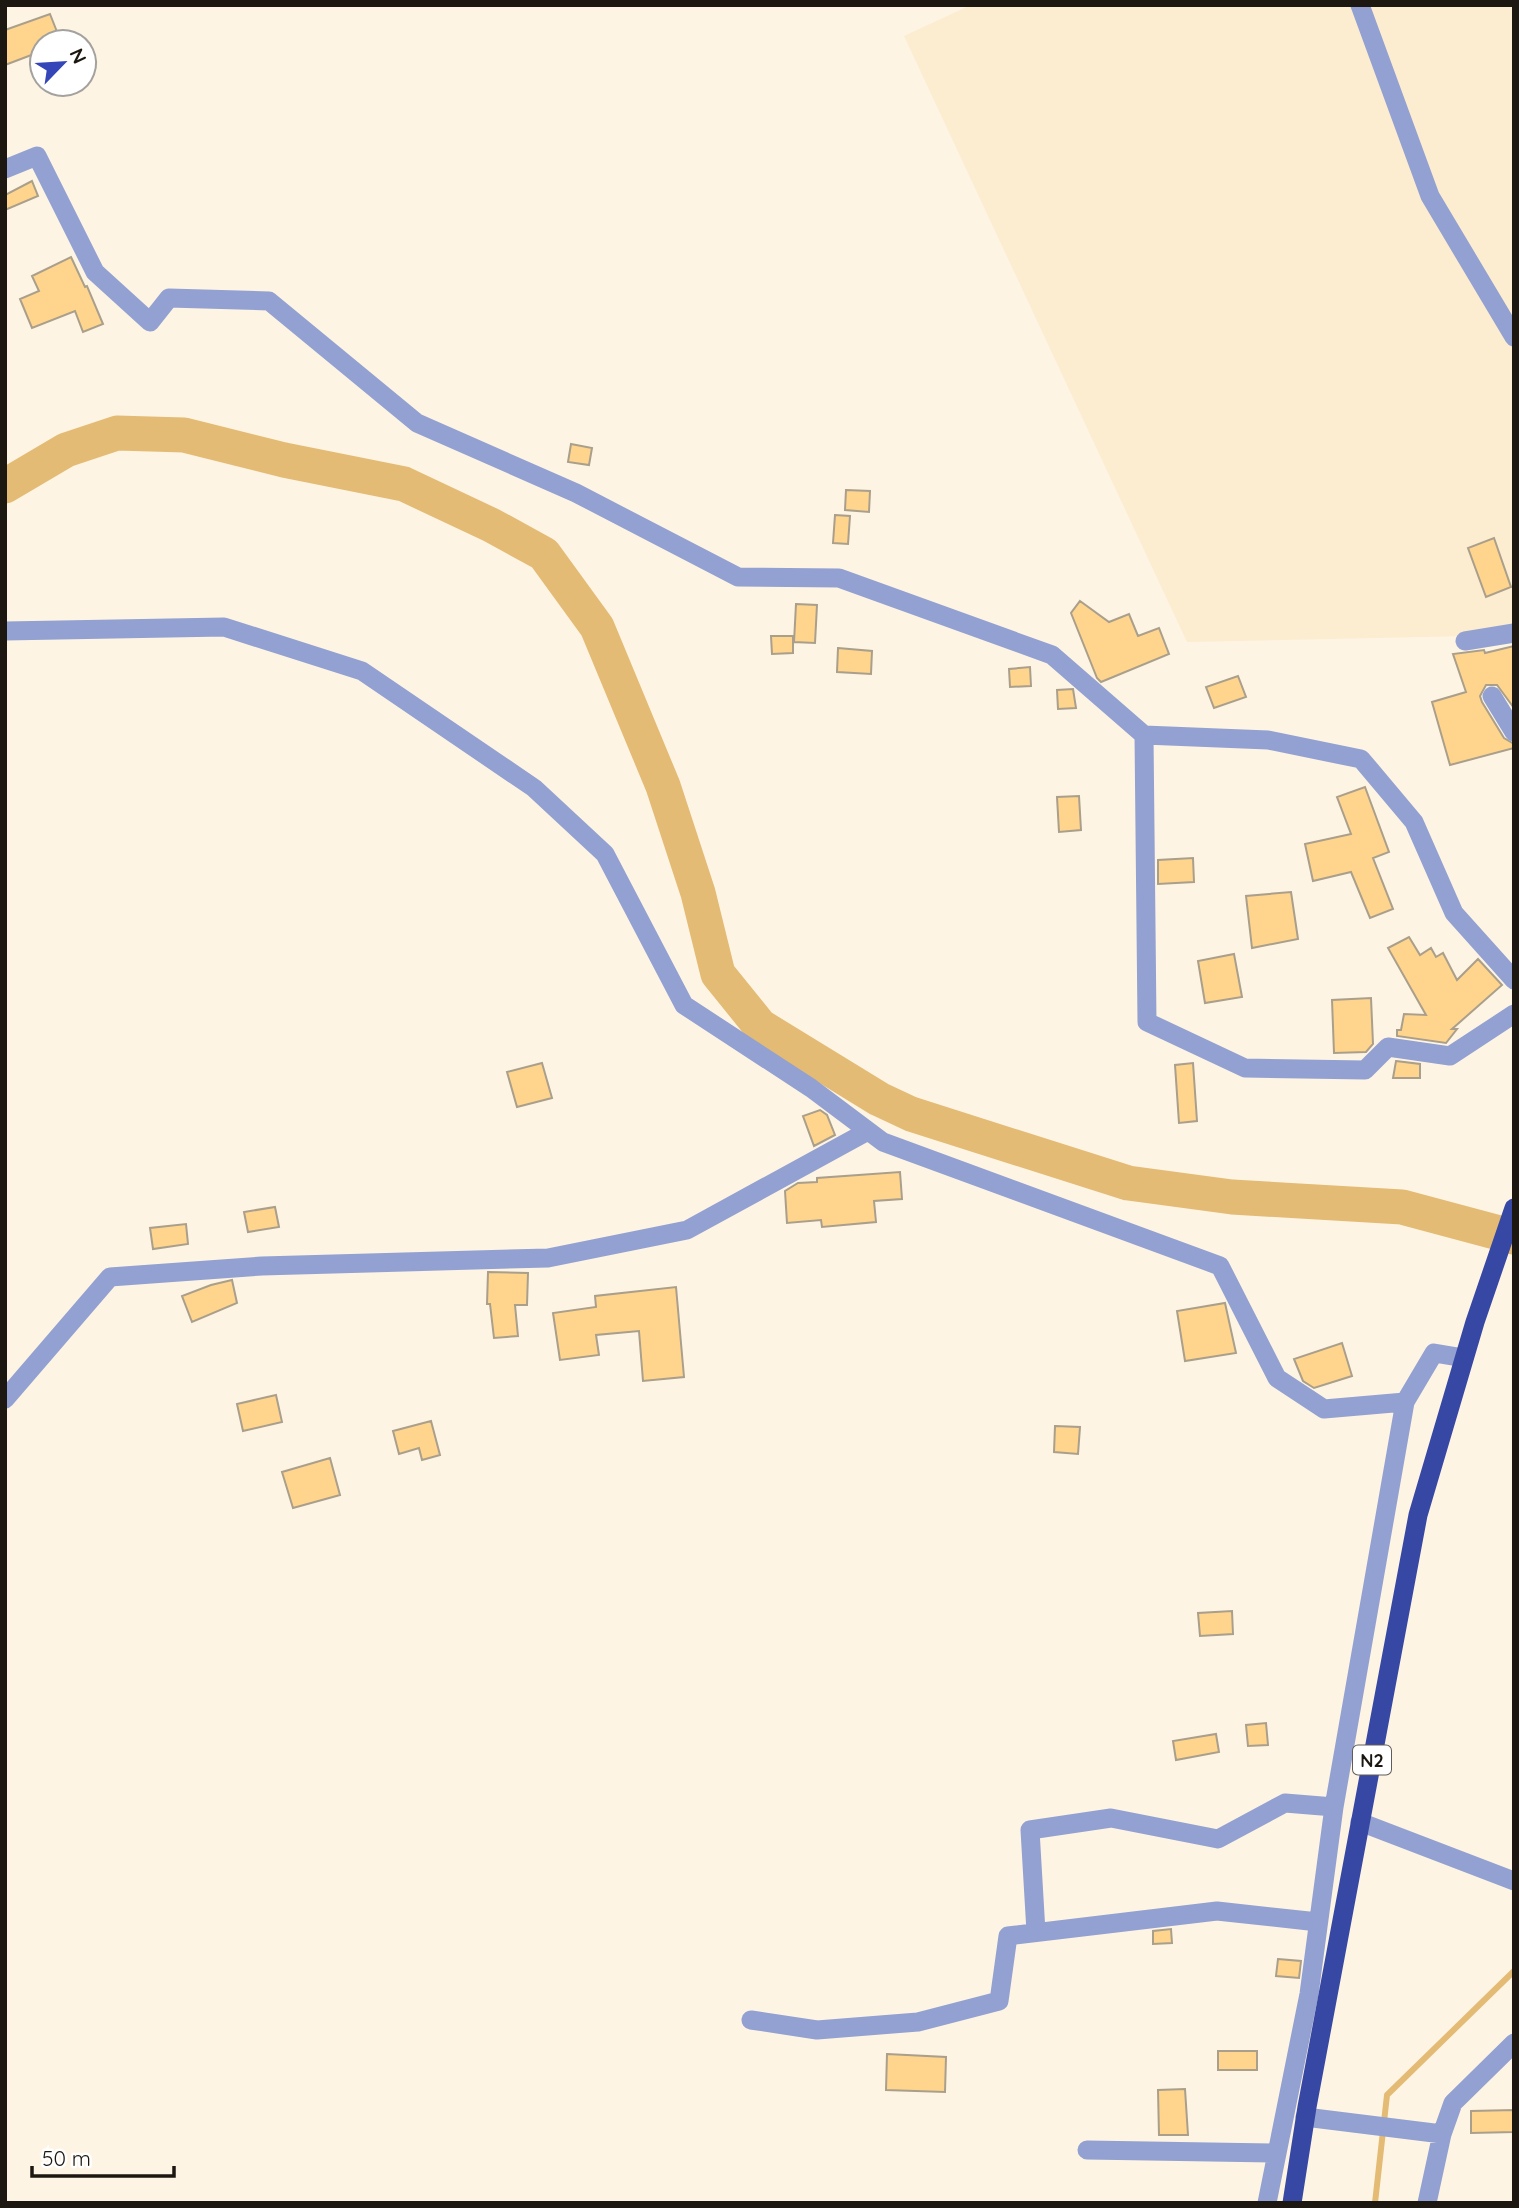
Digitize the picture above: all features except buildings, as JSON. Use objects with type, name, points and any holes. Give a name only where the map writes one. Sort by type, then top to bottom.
[{"type":"highway","name":"N2","points":[[1292,2203],[1305,2117],[1418,1515],[1475,1322],[1514,1208]]},
{"type":"street","points":[[1360,5],[1430,195],[1514,337]]},
{"type":"street","points":[[5,169],[37,156],[95,272],[150,322],[169,298],[269,301],[417,423],[576,493],[738,577],[839,578],[1052,655],[1144,735],[1268,740],[1361,760],[1414,822],[1454,913],[1514,980]]},
{"type":"street","points":[[5,631],[224,627],[362,671],[534,788],[605,854],[684,1005],[811,1088],[883,1142],[1220,1266],[1277,1378],[1324,1409],[1405,1402]]},
{"type":"street","points":[[1465,641],[1514,633]]},
{"type":"street","points":[[1492,696],[1514,733]]},
{"type":"street","points":[[1144,735],[1147,1022],[1245,1068],[1365,1070],[1388,1047],[1450,1056],[1514,1014]]},
{"type":"street","points":[[5,1399],[110,1277],[262,1266],[548,1258],[687,1230],[868,1131]]},
{"type":"street","points":[[1267,2203],[1309,1994],[1334,1807],[1405,1402],[1434,1353],[1464,1358]]},
{"type":"street","points":[[1036,1932],[1030,1830],[1111,1818],[1218,1839],[1285,1803],[1334,1807]]},
{"type":"street","points":[[1360,1822],[1514,1881]]},
{"type":"street","points":[[751,2020],[830,2029],[918,2022],[999,2001],[1008,1936],[1217,1911],[1318,1922]]},
{"type":"street","points":[[1427,2203],[1453,2103],[1514,2043]]},
{"type":"street","points":[[1305,2117],[1443,2134]]},
{"type":"street","points":[[1087,2150],[1276,2153]]},
{"type":"shaded area","points":[[971,5],[1514,5],[1514,635],[1187,642],[904,36]]},
{"type":"waterway","points":[[5,486],[66,450],[117,433],[184,435],[284,460],[404,484],[491,525],[544,554],[597,627],[663,786],[698,893],[718,974],[760,1026],[879,1099],[911,1114],[1128,1183],[1232,1197],[1402,1207],[1514,1237]]},
{"type":"waterway","points":[[1375,2203],[1387,2095],[1514,1971]]}]
